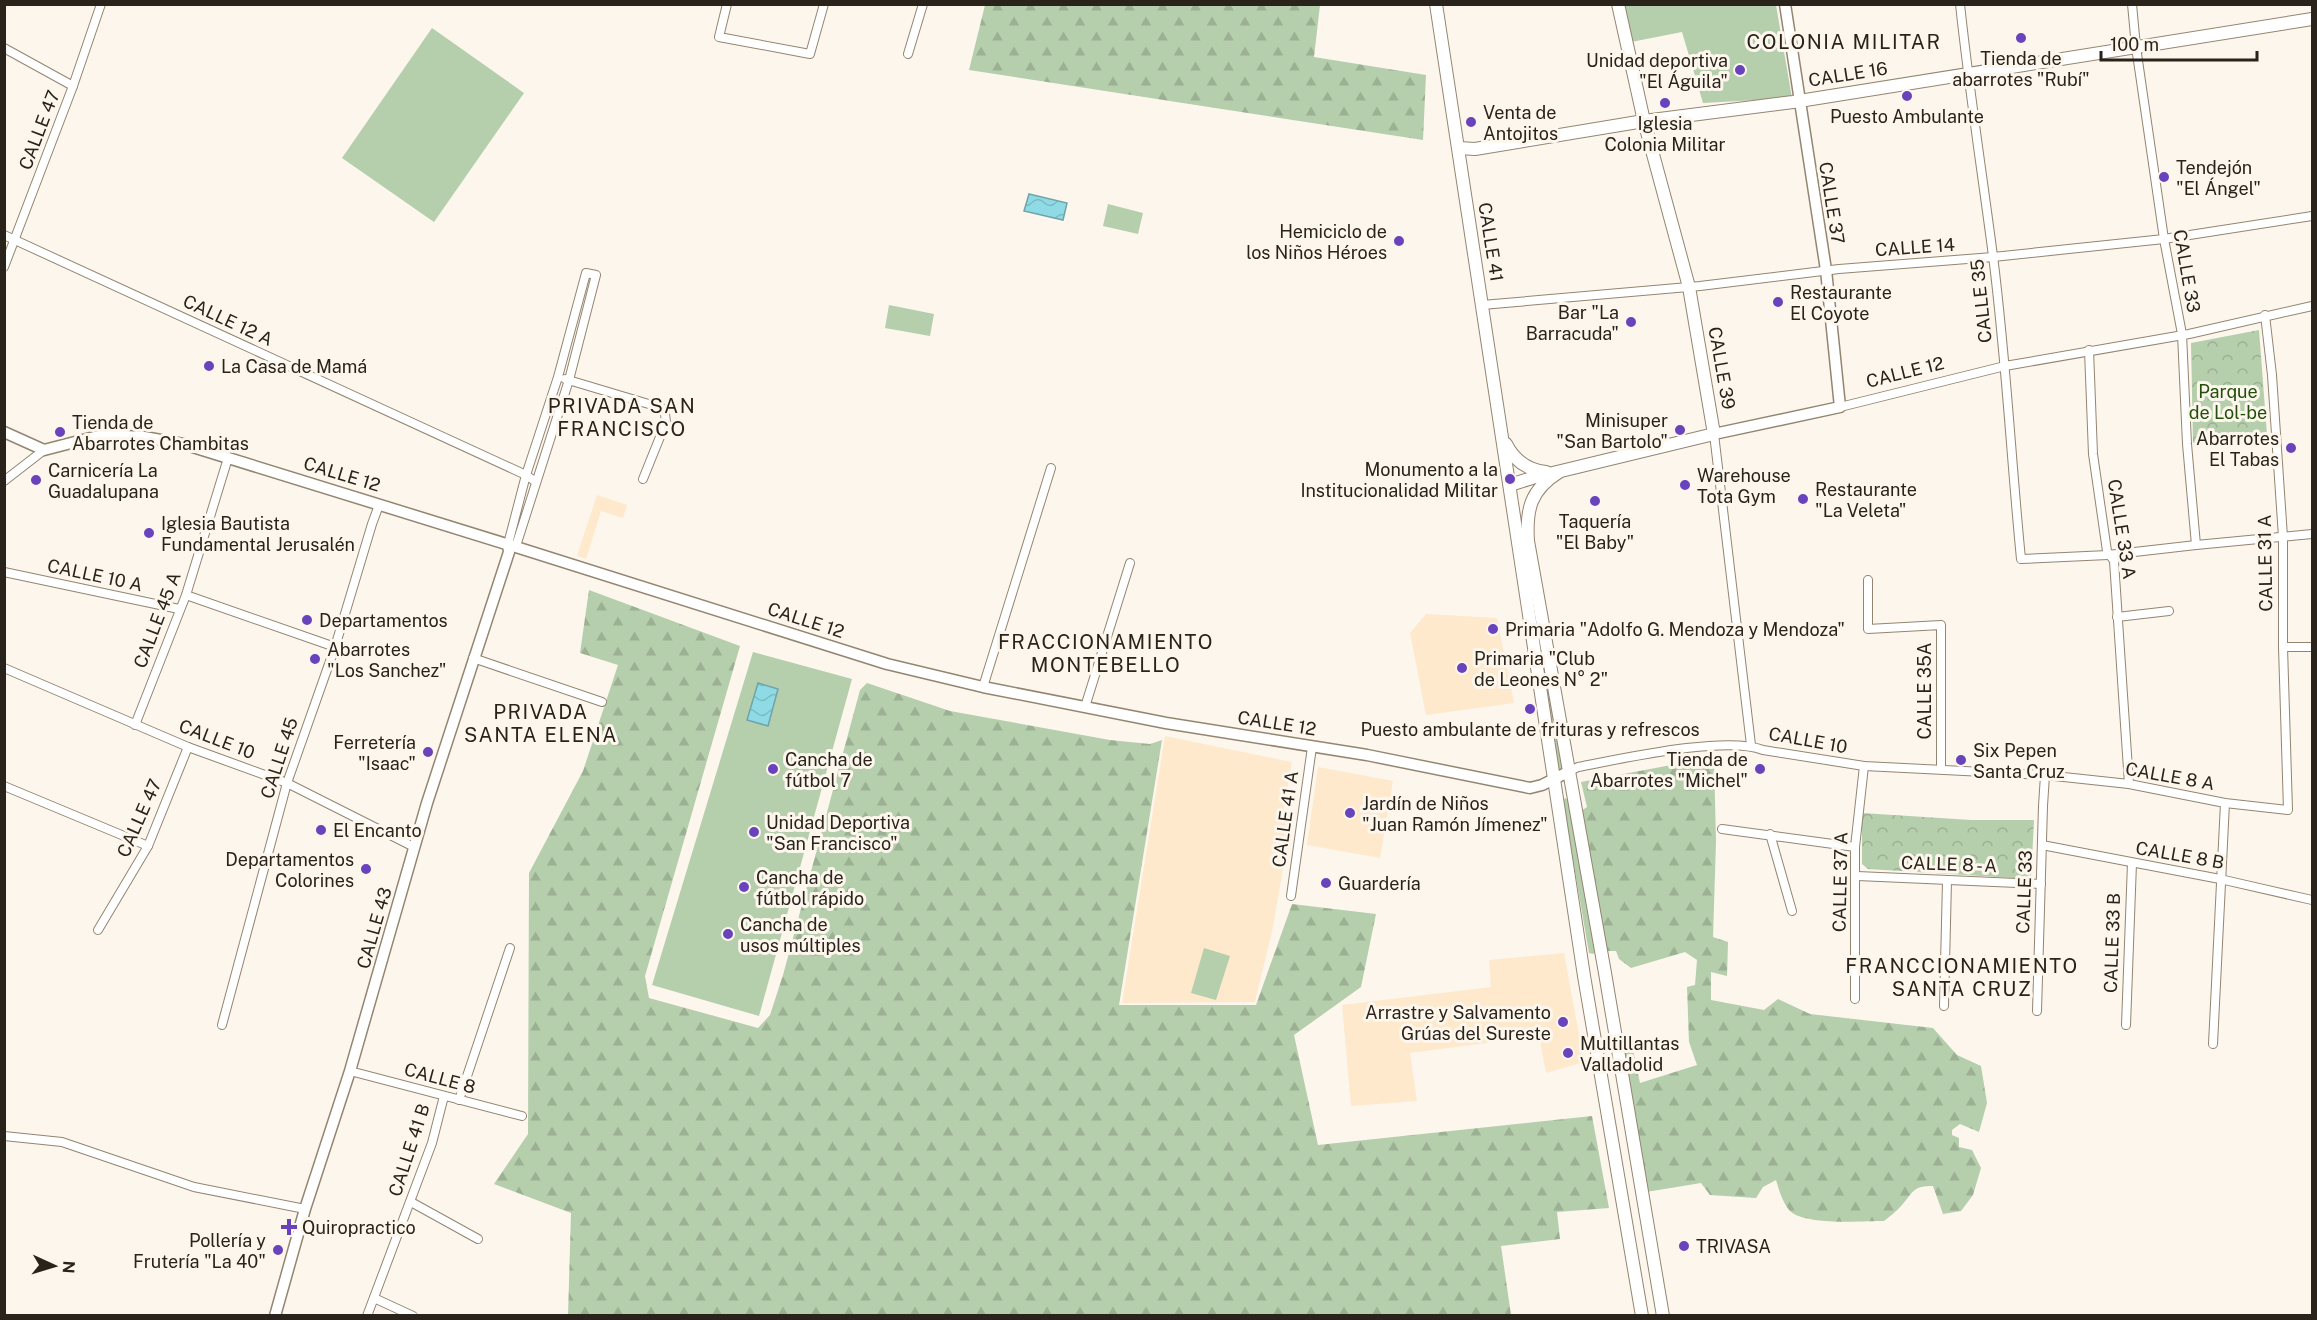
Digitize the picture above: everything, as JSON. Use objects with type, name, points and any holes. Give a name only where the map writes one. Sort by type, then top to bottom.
[{"type":"main road","name":"CALLE 41","points":[[1436,4],[1553,780],[1642,1316]]},
{"type":"main road","name":"CALLE 39","points":[[1618,4],[1644,121],[1689,287],[1714,434]]},
{"type":"main road","name":"CALLE 16","points":[[1459,148],[1475,149],[2313,19]]},
{"type":"main road","points":[[1502,430],[1512,454],[1525,466],[1539,471],[1559,472]]},
{"type":"main road","name":"CALLE 12","points":[[1510,485],[1714,434]]},
{"type":"main road","points":[[1559,472],[1547,480],[1534,496],[1527,516],[1528,541],[1663,1316]]},
{"type":"main road","points":[[1584,976],[1605,973]]},
{"type":"street","name":"CALLE 47","points":[[4,267],[74,86],[101,4]]},
{"type":"street","points":[[727,4],[719,37],[810,54],[824,4]]},
{"type":"street","points":[[908,54],[923,4]]},
{"type":"street","name":"CALLE 37","points":[[1785,4],[1826,270],[1840,406]]},
{"type":"street","name":"CALLE 35","points":[[1960,4],[2005,366],[2021,559],[2109,555]]},
{"type":"street","name":"CALLE 33","points":[[2132,4],[2136,47],[2164,239],[2182,334],[2187,444],[2196,545]]},
{"type":"street","points":[[4,48],[74,86]]},
{"type":"street","name":"CALLE 14","points":[[1482,305],[1689,287],[1826,270],[1993,258],[2164,239],[2313,216]]},
{"type":"street","name":"CALLE 12 A","points":[[4,236],[526,475],[536,482]]},
{"type":"street","points":[[586,273],[596,275],[568,380],[536,482],[511,547],[526,475],[558,376],[586,273]]},
{"type":"street","name":"CALLE 12","points":[[1714,434],[2005,366],[2182,334],[2313,306]]},
{"type":"street","name":"CALLE 31 A","points":[[2265,315],[2272,375],[2283,537],[2283,647],[2288,810]]},
{"type":"street","name":"CALLE 33 A","points":[[2089,350],[2093,454],[2109,555],[2114,561],[2129,784]]},
{"type":"street","points":[[558,376],[662,408],[666,422],[643,479]]},
{"type":"street","points":[[4,432],[44,450]]},
{"type":"street","name":"CALLE 39","points":[[1714,434],[1752,734],[1751,745]]},
{"type":"street","name":"CALLE 12","points":[[4,481],[44,450],[102,435],[144,437],[183,444],[866,658],[983,687],[1166,723],[1367,755],[1530,788],[1568,772]]},
{"type":"street","name":"CALLE 45 A","points":[[135,725],[186,595],[228,458]]},
{"type":"street","points":[[983,687],[1052,468]]},
{"type":"street","name":"CALLE 45","points":[[222,1025],[287,783],[335,647],[379,505]]},
{"type":"street","points":[[2109,555],[2313,534]]},
{"type":"street","name":"CALLE 43","points":[[275,1316],[305,1209],[350,1071],[414,847],[473,658],[511,547]]},
{"type":"street","points":[[1085,707],[1131,563]]},
{"type":"street","name":"CALLE 10 A","points":[[4,572],[179,609]]},
{"type":"street","name":"CALLE 35A","points":[[1868,580],[1868,628],[1941,625],[1941,769]]},
{"type":"street","points":[[186,595],[335,647]]},
{"type":"street","points":[[2117,617],[2169,610]]},
{"type":"street","points":[[2283,647],[2313,646]]},
{"type":"street","points":[[473,658],[602,702]]},
{"type":"street","name":"CALLE 10","points":[[4,668],[188,747],[287,783],[414,847]]},
{"type":"street","name":"CALLE 10","points":[[1568,772],[1578,766],[1684,749],[1751,745],[1764,750],[1864,766],[2046,775]]},
{"type":"street","name":"CALLE 47","points":[[98,930],[148,846],[188,747]]},
{"type":"street","name":"CALLE 41 A","points":[[1291,896],[1312,747]]},
{"type":"street","name":"CALLE 37 A","points":[[1855,999],[1856,847],[1864,766]]},
{"type":"street","name":"CALLE 33","points":[[2037,1011],[2046,775]]},
{"type":"street","name":"CALLE 8 A","points":[[2046,775],[2129,784],[2225,803],[2288,810]]},
{"type":"street","points":[[4,786],[148,846]]},
{"type":"street","points":[[2213,1044],[2225,803]]},
{"type":"street","points":[[1722,829],[1856,847]]},
{"type":"street","points":[[1770,834],[1792,911]]},
{"type":"street","name":"CALLE 8 B","points":[[2042,845],[2220,879],[2313,900]]},
{"type":"street","name":"CALLE 33 B","points":[[2126,1025],[2132,863]]},
{"type":"street","name":"CALLE 8 - A","points":[[1857,876],[2041,884]]},
{"type":"street","points":[[1944,1006],[1947,881]]},
{"type":"street","points":[[459,1100],[510,948]]},
{"type":"street","name":"CALLE 8","points":[[350,1071],[522,1116]]},
{"type":"street","name":"CALLE 41 B","points":[[367,1316],[432,1143],[444,1096]]},
{"type":"street","points":[[4,1136],[32,1137],[62,1142],[194,1187],[305,1209]]},
{"type":"street","points":[[411,1202],[478,1239]]},
{"type":"street","points":[[374,1298],[413,1316]]},
{"type":"shaded area","points":[[597,495],[627,505],[623,518],[601,511],[586,559],[577,556]]},
{"type":"shaded area","name":"Primaria \"Club de Leones N° 2\"","points":[[1426,614],[1497,618],[1514,703],[1426,715],[1410,633]]},
{"type":"shaded area","points":[[1165,736],[1292,762],[1283,813],[1292,815],[1273,927],[1255,1002],[1122,1003]]},
{"type":"shaded area","name":"Jardín de Niños \"Juan Ramón Jímenez\"","points":[[1318,767],[1393,781],[1380,858],[1307,845]]},
{"type":"shaded area","points":[[1564,953],[1584,1062],[1546,1073],[1539,1036],[1410,1053],[1417,1101],[1351,1106],[1342,1005],[1491,987],[1489,960]]},
{"type":"green space","points":[[985,5],[1320,5],[1314,57],[1426,75],[1423,140],[969,70]]},
{"type":"green space","name":"Unidad deportiva \"El Águila\"","points":[[1624,5],[1776,5],[1792,98],[1703,103],[1682,32],[1631,42]]},
{"type":"green space","points":[[432,28],[524,93],[434,222],[342,158]]},
{"type":"green space","points":[[1108,204],[1143,213],[1138,234],[1103,226]]},
{"type":"green space","points":[[889,305],[934,314],[930,336],[885,328]]},
{"type":"green space","name":"Parque de Lol-be","points":[[2259,330],[2267,435],[2193,443],[2191,343]]},
{"type":"green space","points":[[589,590],[740,646],[645,976],[649,998],[758,1028],[770,1015],[783,975],[860,690],[867,683],[950,711],[1110,740],[1150,744],[1162,740],[1119,1005],[1256,1005],[1292,904],[1376,914],[1361,987],[1294,1035],[1318,1145],[1592,1116],[1609,1208],[1557,1212],[1560,1239],[1501,1246],[1511,1315],[568,1316],[571,1213],[494,1184],[528,1134],[529,873],[583,771],[618,665],[580,653]]},
{"type":"green space","name":"Unidad Deportiva \"San Francisco\"","points":[[753,652],[852,679],[759,1016],[652,985]]},
{"type":"green space","points":[[1548,678],[1563,769],[1561,772],[1557,771],[1542,679]]},
{"type":"green space","points":[[1714,761],[1716,841],[1713,937],[1728,942],[1727,976],[1711,972],[1711,1000],[1764,1010],[1778,999],[1810,1014],[1933,1028],[1957,1055],[1981,1066],[1987,1103],[1979,1132],[1960,1124],[1952,1130],[1952,1135],[1959,1138],[1959,1147],[1972,1150],[1981,1168],[1973,1195],[1961,1211],[1943,1214],[1933,1186],[1915,1190],[1884,1221],[1862,1222],[1819,1221],[1796,1215],[1784,1203],[1776,1180],[1763,1187],[1756,1198],[1710,1195],[1701,1183],[1646,1192],[1623,1049],[1632,1045],[1640,1083],[1697,1065],[1689,1042],[1687,987],[1695,985],[1697,960],[1685,952],[1631,968],[1619,959],[1616,951],[1607,951],[1581,811],[1587,807],[1581,782],[1682,763]]},
{"type":"green space","points":[[1565,798],[1569,800],[1596,951],[1593,954],[1589,953],[1563,802]]},
{"type":"green space","points":[[1862,813],[1971,820],[2034,820],[2031,879],[1868,869],[1862,864]]},
{"type":"green space","points":[[1204,948],[1230,956],[1216,1000],[1191,993]]},
{"type":"water","points":[[1029,194],[1067,203],[1063,220],[1024,211]]},
{"type":"water","points":[[758,683],[778,689],[768,726],[747,720]]},
{"type":"place","name":"Tienda de abarrotes \"Rubí\"","points":[[2021,38]]},
{"type":"place","name":"Unidad deportiva \"El Águila\"","points":[[1740,70]]},
{"type":"place","name":"Puesto Ambulante","points":[[1907,96]]},
{"type":"place","name":"Iglesia Colonia Militar","points":[[1665,103]]},
{"type":"place","name":"Venta de Antojitos","points":[[1471,122]]},
{"type":"place","name":"Tendejón \"El Ángel\"","points":[[2164,177]]},
{"type":"place","name":"Hemiciclo de los Niños Héroes","points":[[1399,241]]},
{"type":"place","name":"Restaurante El Coyote","points":[[1778,302]]},
{"type":"place","name":"Bar \"La Barracuda\"","points":[[1631,322]]},
{"type":"place","name":"La Casa de Mamá","points":[[209,366]]},
{"type":"place","name":"Minisuper \"San Bartolo\"","points":[[1680,430]]},
{"type":"place","name":"Tienda de Abarrotes Chambitas","points":[[60,432]]},
{"type":"place","name":"Abarrotes El Tabas","points":[[2291,448]]},
{"type":"place","name":"Monumento a la Institucionalidad Militar","points":[[1510,479]]},
{"type":"place","name":"Carnicería La Guadalupana","points":[[36,480]]},
{"type":"place","name":"Warehouse Tota Gym","points":[[1685,485]]},
{"type":"place","name":"Restaurante \"La Veleta\"","points":[[1803,499]]},
{"type":"place","name":"Taquería \"El Baby\"","points":[[1595,501]]},
{"type":"place","name":"Iglesia Bautista Fundamental Jerusalén","points":[[149,533]]},
{"type":"place","name":"Departamentos","points":[[307,620]]},
{"type":"place","name":"Primaria \"Adolfo G. Mendoza y Mendoza\"","points":[[1493,629]]},
{"type":"place","name":"Abarrotes \"Los Sanchez\"","points":[[315,659]]},
{"type":"place","name":"Primaria \"Club de Leones N° 2\"","points":[[1462,668]]},
{"type":"place","name":"Puesto ambulante de frituras y refrescos","points":[[1530,709]]},
{"type":"place","name":"Ferretería \"Isaac\"","points":[[428,752]]},
{"type":"place","name":"Six Pepen Santa Cruz","points":[[1961,760]]},
{"type":"place","name":"Cancha de fútbol 7","points":[[773,769]]},
{"type":"place","name":"Tienda de Abarrotes \"Michel\"","points":[[1760,769]]},
{"type":"place","name":"Jardín de Niños \"Juan Ramón Jímenez\"","points":[[1350,813]]},
{"type":"place","name":"El Encanto","points":[[321,830]]},
{"type":"place","name":"Unidad Deportiva \"San Francisco\"","points":[[754,832]]},
{"type":"place","name":"Departamentos Colorines","points":[[366,869]]},
{"type":"place","name":"Guardería","points":[[1326,883]]},
{"type":"place","name":"Cancha de fútbol rápido","points":[[744,887]]},
{"type":"place","name":"Cancha de usos múltiples","points":[[728,934]]},
{"type":"place","name":"Arrastre y Salvamento Grúas del Sureste","points":[[1563,1022]]},
{"type":"place","name":"Multillantas Valladolid","points":[[1568,1053]]},
{"type":"place","name":"Quiropractico","points":[[289,1227]]},
{"type":"place","name":"TRIVASA","points":[[1684,1246]]},
{"type":"place","name":"Pollería y Frutería \"La 40\"","points":[[278,1250]]},
{"type":"district","name":"COLONIA MILITAR","points":[[1844,42]]},
{"type":"district","name":"PRIVADA SAN FRANCISCO","points":[[622,418]]},
{"type":"district","name":"FRACCIONAMIENTO MONTEBELLO","points":[[1106,654]]},
{"type":"district","name":"PRIVADA SANTA ELENA","points":[[541,724]]},
{"type":"district","name":"FRANCCIONAMIENTO SANTA CRUZ","points":[[1962,978]]}]
